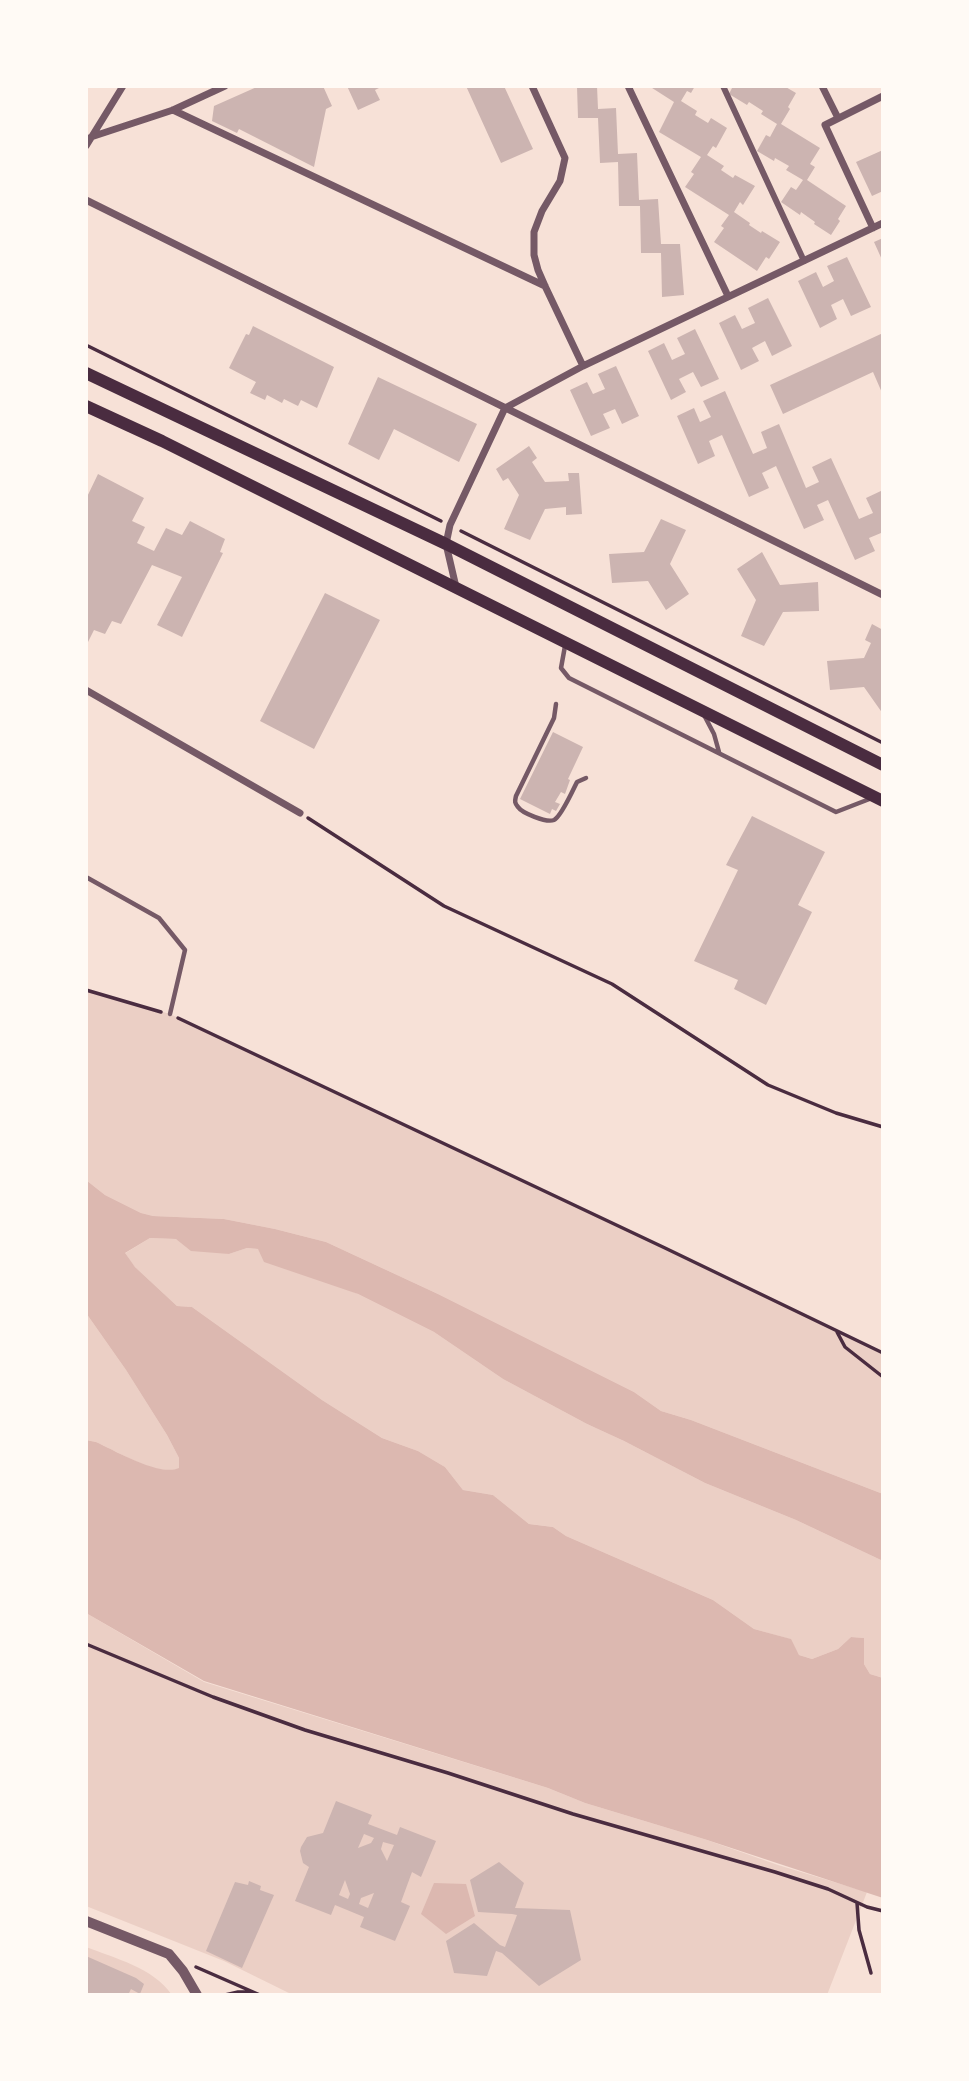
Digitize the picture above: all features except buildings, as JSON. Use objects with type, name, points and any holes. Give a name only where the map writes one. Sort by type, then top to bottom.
[{"type":"main road","points":[[86,373],[446,544],[883,765]]},
{"type":"main road","points":[[86,407],[162,441],[879,799]]},
{"type":"street","points":[[86,146],[122,86]]},
{"type":"street","points":[[91,137],[173,110],[225,86]]},
{"type":"street","points":[[532,86],[565,158],[559,181],[534,232],[534,255],[545,286],[583,366]]},
{"type":"street","points":[[628,86],[728,296]]},
{"type":"street","points":[[723,86],[804,261]]},
{"type":"street","points":[[822,86],[838,118]]},
{"type":"street","points":[[873,228],[825,125],[883,96]]},
{"type":"street","points":[[173,110],[545,286]]},
{"type":"street","points":[[86,200],[883,595]]},
{"type":"street","points":[[456,587],[446,544],[450,525],[505,408],[583,366],[883,223]]},
{"type":"street","points":[[86,690],[300,813]]},
{"type":"street","points":[[86,1921],[169,1954],[197,1995]]},
{"type":"lane","points":[[565,641],[561,668],[569,678],[836,812],[879,799]]},
{"type":"lane","points":[[556,704],[554,718],[515,802],[518,808],[543,820],[557,819],[577,782],[586,778]]},
{"type":"lane","points":[[702,711],[715,734],[719,753]]},
{"type":"lane","points":[[86,877],[159,918],[185,950],[170,1014]]},
{"type":"path","points":[[86,346],[883,743]]},
{"type":"path","points":[[300,813],[444,906],[612,984],[768,1085],[835,1112],[883,1127]]},
{"type":"path","points":[[86,990],[170,1014],[883,1353]]},
{"type":"path","points":[[836,1330],[845,1347],[883,1377]]},
{"type":"path","points":[[86,1644],[213,1697],[305,1730],[573,1814],[775,1872],[883,1911]]},
{"type":"path","points":[[857,1903],[859,1930],[872,1973]]},
{"type":"path","points":[[192,1965],[260,1995]]},
{"type":"path","points":[[225,1995],[253,1992]]},
{"type":"shaded area","points":[[86,990],[170,1014],[883,1353],[883,1494],[661,1411],[634,1392],[438,1294],[326,1242],[224,1219],[153,1216],[105,1195],[86,1180]]},
{"type":"shaded area","points":[[86,1180],[105,1195],[141,1213],[153,1216],[224,1219],[326,1242],[438,1294],[634,1392],[661,1411],[883,1494],[883,1561],[796,1520],[705,1483],[503,1379],[434,1332],[358,1294],[264,1262],[258,1249],[247,1248],[229,1254],[191,1251],[176,1239],[150,1238],[125,1253],[135,1267],[177,1306],[192,1307],[322,1400],[382,1438],[418,1451],[445,1467],[463,1490],[493,1495],[529,1524],[553,1527],[566,1536],[713,1600],[754,1629],[791,1639],[799,1655],[812,1659],[838,1649],[851,1637],[864,1638],[864,1664],[870,1674],[883,1678],[883,1898],[585,1803],[548,1788],[204,1681],[86,1613],[86,1440],[161,1469],[179,1468],[179,1458],[126,1370],[86,1313]]},
{"type":"shaded area","points":[[150,1238],[176,1239],[229,1254],[247,1248],[258,1249],[434,1332],[503,1379],[705,1483],[796,1520],[883,1561],[883,1678],[870,1674],[864,1664],[864,1638],[851,1637],[838,1649],[812,1659],[799,1655],[790,1639],[754,1629],[713,1600],[566,1536],[553,1527],[529,1524],[493,1495],[463,1490],[445,1467],[418,1451],[382,1438],[322,1400],[192,1307],[177,1306],[124,1254]]},
{"type":"shaded area","points":[[86,1313],[167,1435],[179,1458],[179,1469],[171,1471],[149,1466],[86,1440]]},
{"type":"shaded area","points":[[86,1613],[204,1682],[548,1788],[585,1803],[867,1892],[827,1995],[293,1995],[224,1961],[86,1906]]},
{"type":"shaded area","points":[[434,1883],[466,1884],[475,1916],[446,1934],[421,1914]]},
{"type":"shaded area","points":[[86,1947],[144,1971],[172,1995],[86,1995]]}]
